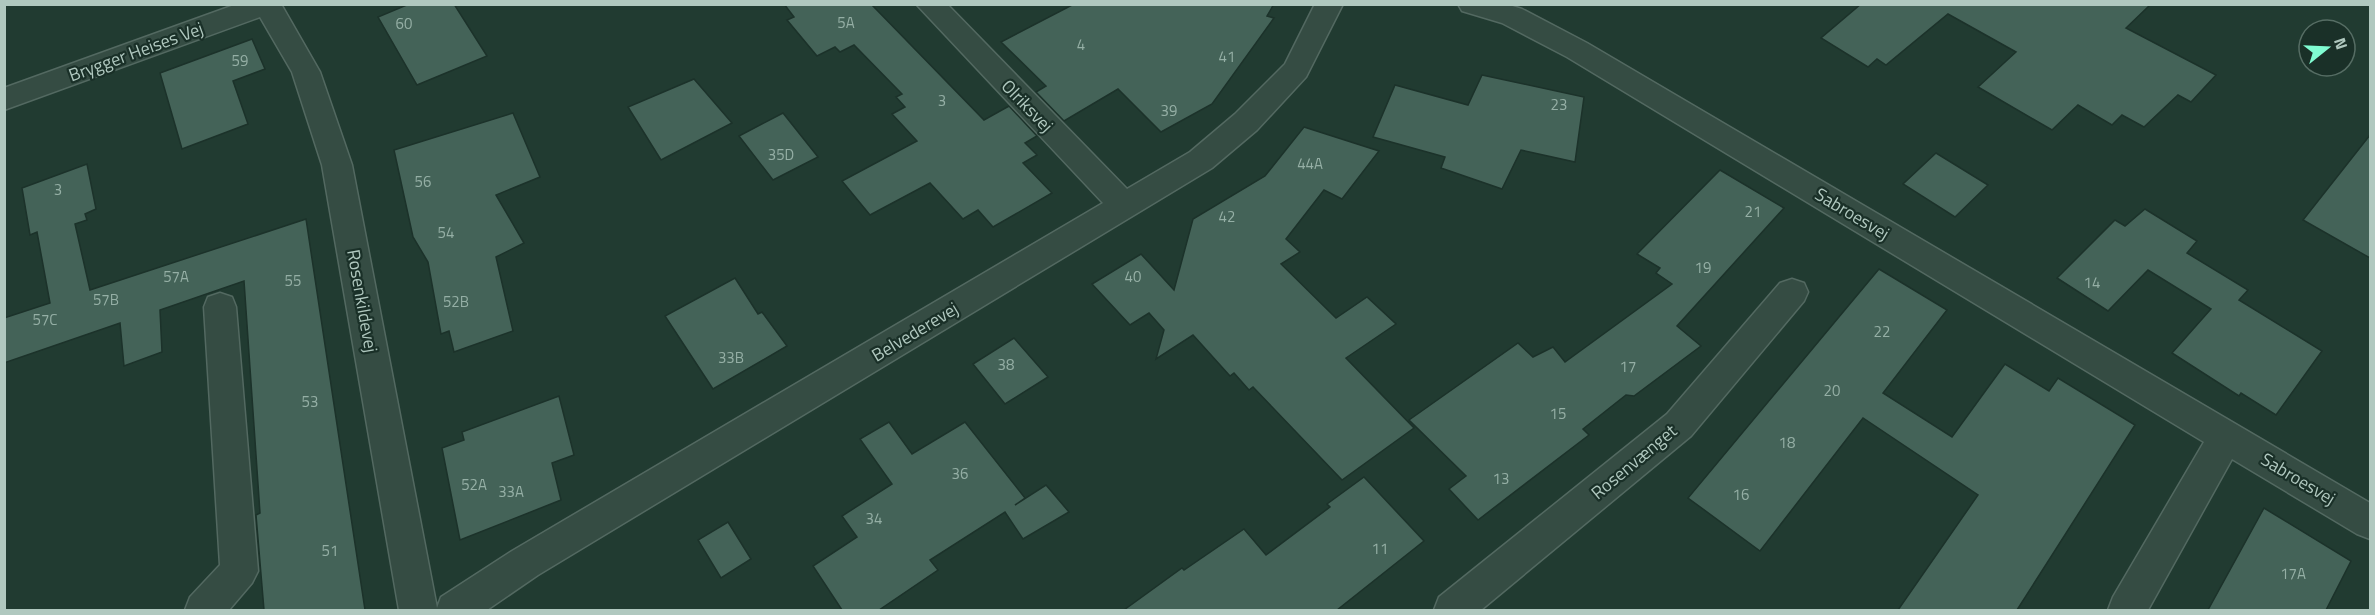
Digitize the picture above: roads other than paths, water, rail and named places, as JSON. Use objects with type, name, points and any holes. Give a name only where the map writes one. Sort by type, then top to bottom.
[{"type":"street","name":"Brygger Heises Vej","points":[[4,99],[267,4]]},
{"type":"street","name":"Rosenkildevej","points":[[267,4],[306,72],[337,165],[418,610]]},
{"type":"street","name":"Olriksvej","points":[[930,4],[1125,207]]},
{"type":"street","name":"Belvederevej","points":[[456,610],[525,563],[1201,160],[1245,122],[1296,70],[1329,4]]},
{"type":"street","name":"Sabroesvej","points":[[1472,4],[1512,16],[1577,50],[2370,522]]},
{"type":"street","name":"Rosenvænget","points":[[1454,610],[1679,425],[1792,292]]},
{"type":"street","points":[[204,610],[239,571],[220,307]]},
{"type":"street","points":[[2127,610],[2226,437]]}]
